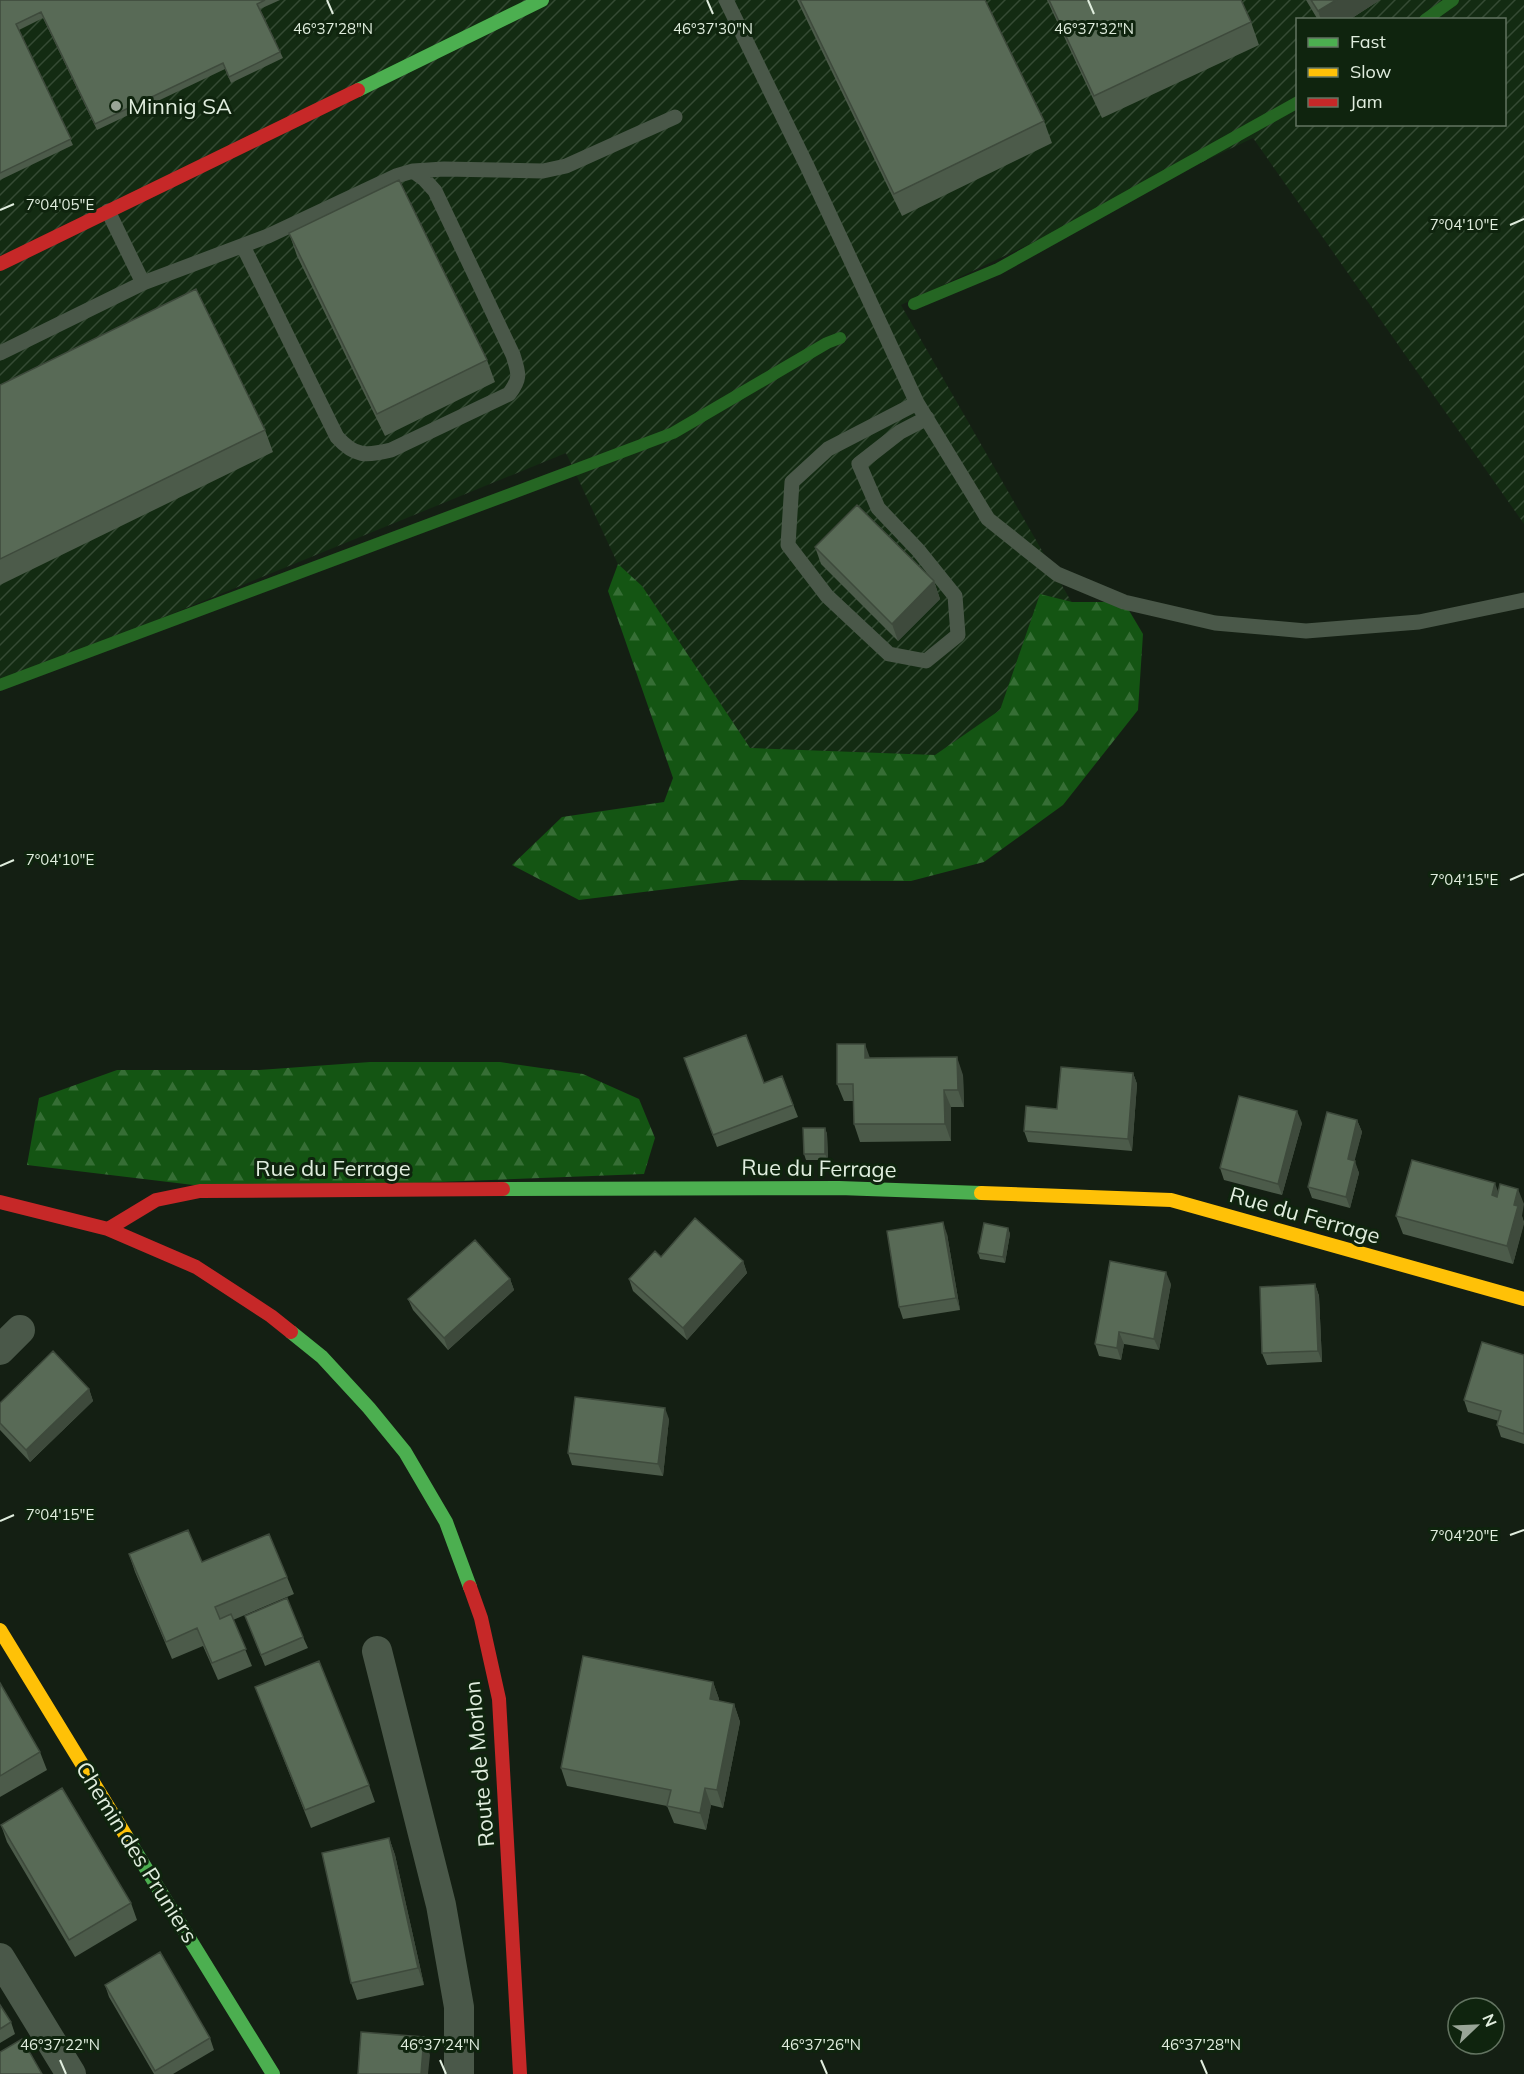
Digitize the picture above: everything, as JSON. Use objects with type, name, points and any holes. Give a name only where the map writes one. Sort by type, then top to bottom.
[{"type":"street","points":[[0,264],[542,0]]},
{"type":"street","name":"Rue du Ferrage","points":[[108,1229],[156,1200],[200,1191],[235,1190],[839,1188],[1170,1200],[1524,1299]]},
{"type":"street","name":"Route de Morlon","points":[[0,1202],[108,1229],[196,1267],[271,1316],[322,1357],[369,1408],[405,1452],[446,1522],[480,1618],[499,1699],[520,2074]]},
{"type":"street","name":"Chemin des Pruniers","points":[[0,1630],[273,2074]]},
{"type":"street","points":[[377,1651],[441,1905],[459,2007],[459,2074]]},
{"type":"street","points":[[0,1958],[71,2074]]},
{"type":"lane","points":[[726,0],[807,166],[917,402],[988,519],[1057,574],[1124,602],[1215,623],[1306,631],[1419,622],[1524,600]]},
{"type":"lane","points":[[0,353],[143,283],[268,236],[396,176],[412,171],[444,168],[543,171],[566,166],[675,117]]},
{"type":"lane","points":[[243,246],[337,437],[346,447],[358,453],[369,455],[390,450],[509,394],[517,383],[519,372],[435,191],[424,179],[412,171]]},
{"type":"lane","points":[[108,211],[143,283]]},
{"type":"lane","points":[[917,402],[828,449],[792,482],[788,545],[827,596],[889,654],[926,662],[958,635],[955,596],[918,550],[878,508],[859,464],[900,432],[927,418]]},
{"type":"shaded area","points":[[0,0],[1524,0],[1524,524],[1253,138],[901,305],[1114,676],[981,810],[725,793],[566,453],[0,684]]},
{"type":"green space","points":[[618,564],[642,586],[750,748],[935,755],[1000,710],[1040,594],[1072,602],[1124,602],[1143,634],[1138,710],[1063,805],[984,862],[911,881],[740,880],[579,900],[512,865],[562,817],[664,802],[673,778],[608,591]]},
{"type":"green space","points":[[370,1062],[500,1062],[583,1074],[639,1099],[655,1138],[644,1174],[235,1190],[27,1165],[39,1098],[117,1070],[259,1070]]},
{"type":"building","name":"Minnig SA","points":[[0,0],[265,0],[257,4],[280,52],[229,77],[223,63],[95,124],[41,12],[16,24],[71,139],[0,173]]},
{"type":"building","points":[[800,0],[985,0],[1044,121],[894,194]]},
{"type":"building","points":[[1049,0],[1241,0],[1251,22],[1094,96]]},
{"type":"building","points":[[1311,0],[1336,0],[1318,11]]},
{"type":"building","points":[[399,180],[487,360],[377,414],[289,233]]},
{"type":"building","points":[[196,289],[265,430],[0,559],[0,385]]},
{"type":"building","points":[[857,505],[934,581],[892,624],[815,547]]},
{"type":"building","points":[[746,1035],[764,1083],[782,1076],[793,1105],[713,1135],[684,1058]]},
{"type":"building","points":[[837,1044],[865,1044],[865,1058],[957,1057],[958,1090],[944,1090],[945,1124],[854,1124],[853,1084],[837,1084]]},
{"type":"building","points":[[1061,1067],[1133,1073],[1128,1139],[1024,1131],[1026,1106],[1057,1109]]},
{"type":"building","points":[[1239,1096],[1297,1111],[1278,1184],[1220,1168]]},
{"type":"building","points":[[1327,1112],[1357,1120],[1348,1159],[1355,1161],[1346,1197],[1308,1187]]},
{"type":"building","points":[[803,1128],[825,1128],[825,1154],[804,1154]]},
{"type":"building","points":[[1412,1160],[1495,1183],[1492,1195],[1497,1197],[1500,1184],[1518,1189],[1514,1205],[1518,1206],[1507,1246],[1396,1216]]},
{"type":"building","points":[[695,1218],[743,1261],[683,1328],[629,1279],[655,1251],[661,1257]]},
{"type":"building","points":[[943,1222],[956,1298],[899,1307],[887,1231]]},
{"type":"building","points":[[984,1223],[1008,1228],[1003,1257],[978,1253]]},
{"type":"building","points":[[475,1240],[510,1279],[444,1338],[408,1299]]},
{"type":"building","points":[[1110,1261],[1166,1272],[1154,1339],[1119,1332],[1117,1348],[1095,1344]]},
{"type":"building","points":[[1315,1284],[1318,1351],[1262,1353],[1260,1287]]},
{"type":"building","points":[[1482,1342],[1524,1355],[1524,1434],[1497,1425],[1501,1411],[1464,1400]]},
{"type":"building","points":[[53,1351],[89,1389],[26,1450],[0,1423],[0,1403]]},
{"type":"building","points":[[575,1397],[665,1408],[658,1464],[568,1453]]},
{"type":"building","points":[[188,1530],[202,1562],[269,1534],[287,1577],[215,1607],[220,1619],[231,1614],[246,1649],[212,1663],[197,1628],[166,1642],[129,1554]]},
{"type":"building","points":[[287,1598],[303,1637],[261,1655],[245,1616]]},
{"type":"building","points":[[583,1656],[713,1682],[710,1699],[734,1704],[717,1790],[705,1788],[700,1813],[667,1806],[671,1790],[561,1768]]},
{"type":"building","points":[[319,1661],[369,1785],[305,1810],[255,1687]]},
{"type":"building","points":[[0,1683],[40,1752],[0,1776]]},
{"type":"building","points":[[62,1788],[131,1903],[69,1940],[1,1825]]},
{"type":"building","points":[[389,1838],[418,1968],[351,1983],[322,1853]]},
{"type":"building","points":[[160,1952],[210,2038],[155,2071],[105,1985]]},
{"type":"building","points":[[0,2005],[11,2022],[0,2029]]},
{"type":"building","points":[[361,2032],[424,2037],[421,2074],[358,2074]]},
{"type":"building","points":[[22,2039],[42,2074],[0,2074],[0,2052]]},
{"type":"waterway","points":[[1428,18],[1453,0]]},
{"type":"waterway","points":[[914,304],[998,269],[1296,103]]},
{"type":"waterway","points":[[0,685],[673,433],[827,343],[840,338]]},
{"type":"traffic: fast","points":[[358,90],[542,0]]},
{"type":"traffic: fast","points":[[503,1189],[839,1188],[981,1193]]},
{"type":"traffic: fast","points":[[291,1332],[322,1357],[369,1408],[405,1452],[446,1522],[470,1587]]},
{"type":"traffic: fast","points":[[126,1836],[273,2074]]},
{"type":"traffic: slow","points":[[981,1193],[1171,1200],[1524,1299]]},
{"type":"traffic: slow","points":[[0,1630],[126,1836]]},
{"type":"traffic: jam","points":[[0,264],[358,90]]},
{"type":"traffic: jam","points":[[108,1229],[156,1200],[200,1191],[503,1189]]},
{"type":"traffic: jam","points":[[0,1202],[108,1229],[196,1267],[271,1316],[291,1332]]},
{"type":"traffic: jam","points":[[470,1587],[481,1618],[499,1699],[520,2074]]},
{"type":"place","name":"Minnig SA","points":[[116,106]]}]
